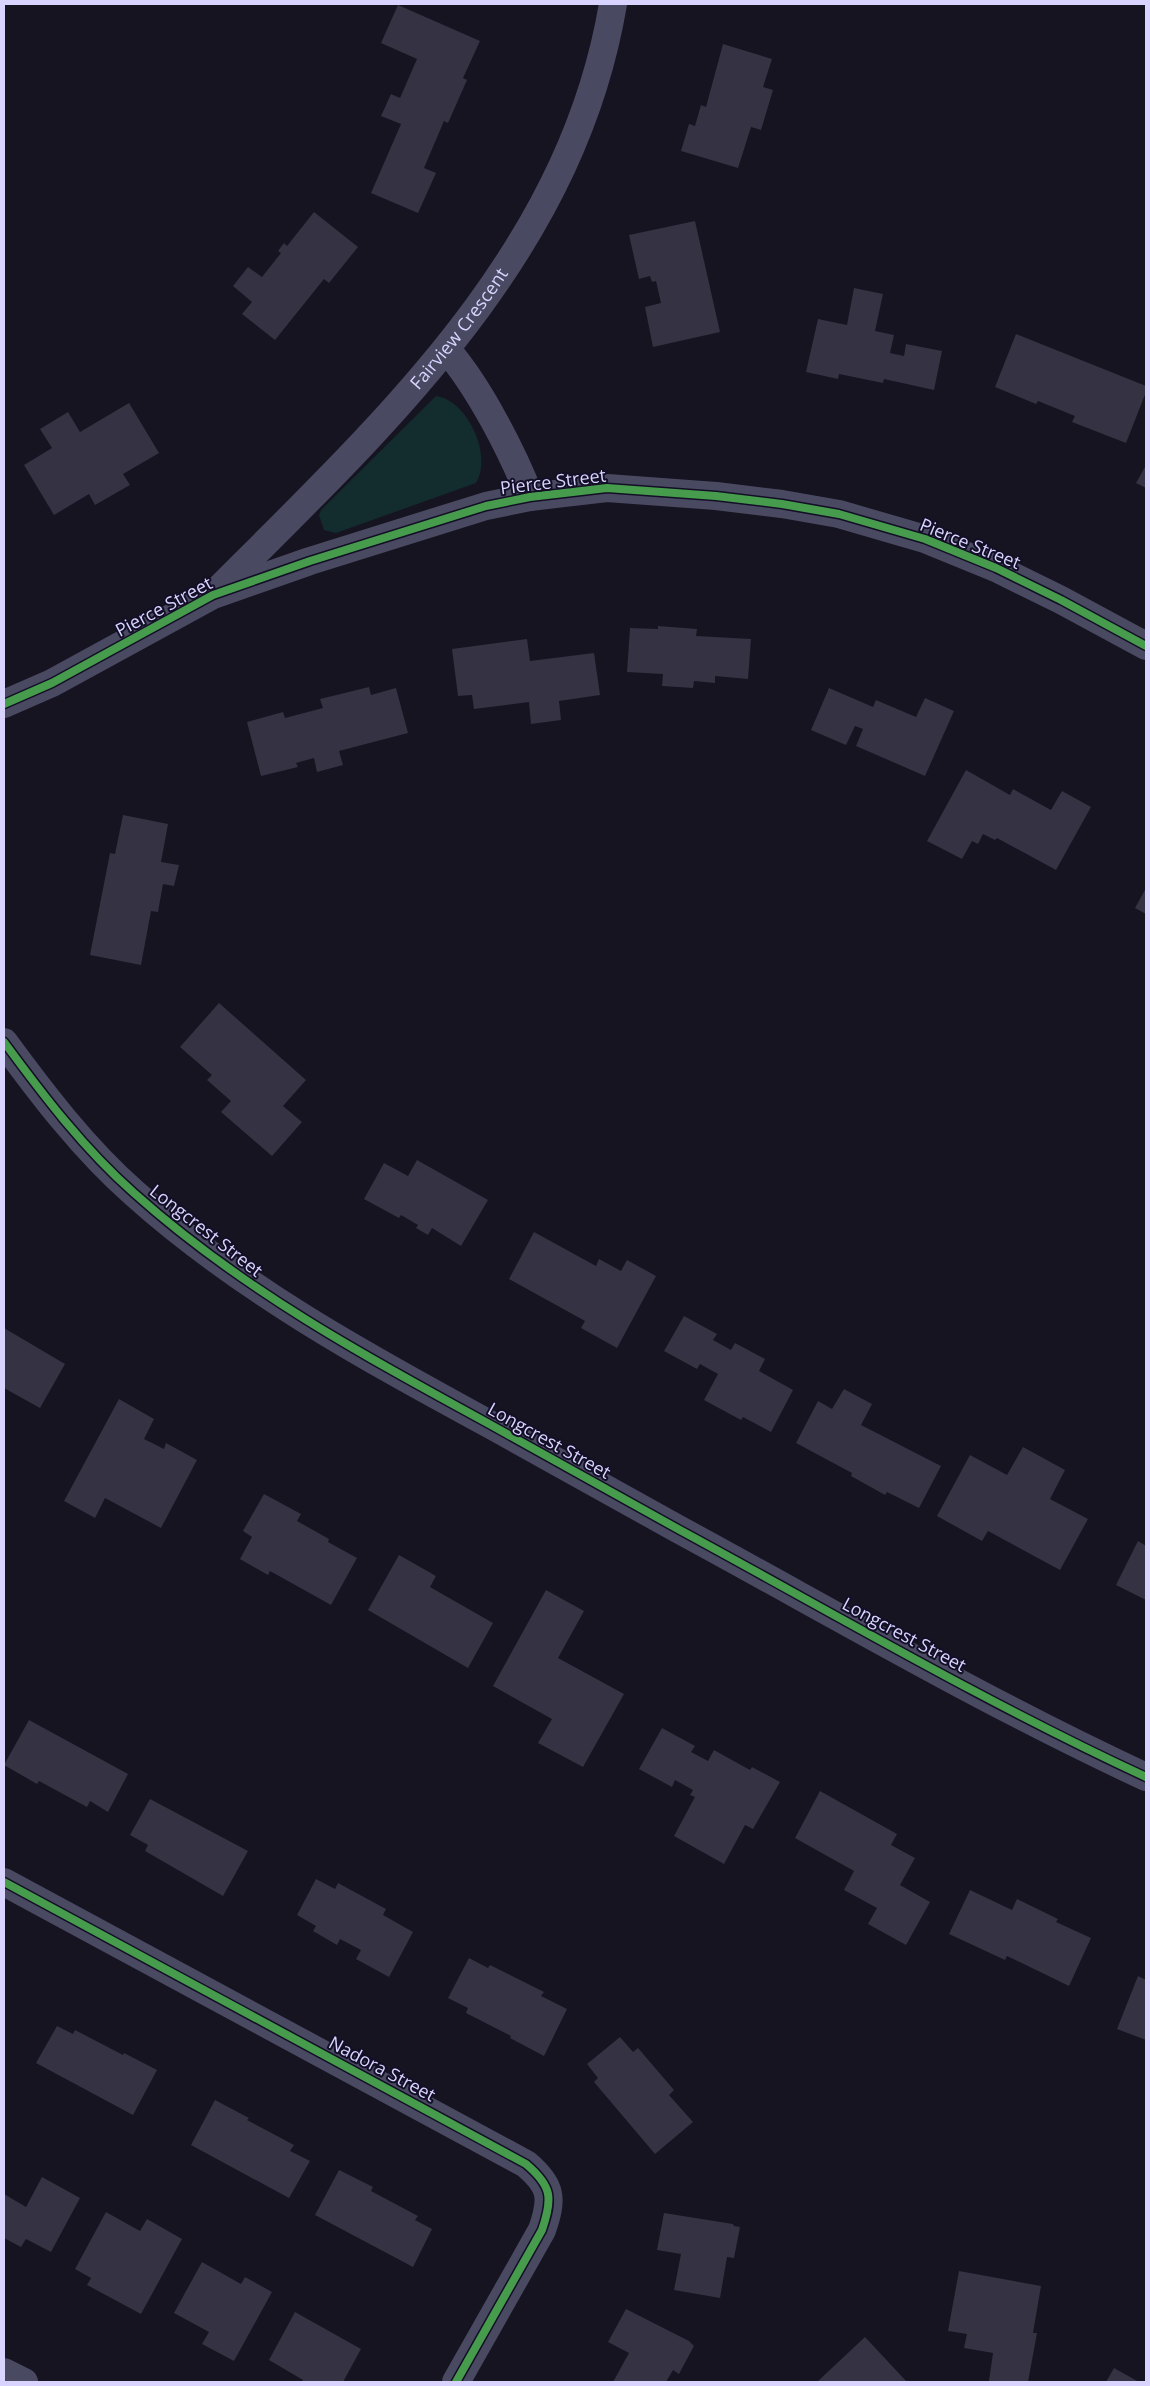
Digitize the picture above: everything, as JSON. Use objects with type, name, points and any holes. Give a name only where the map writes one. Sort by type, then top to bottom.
[{"type":"street","name":"Fairview Crescent","points":[[213,595],[409,394],[447,350],[517,252],[570,152],[596,81],[607,40],[613,4]]},
{"type":"street","name":"Pierce Street","points":[[447,350],[464,370],[520,472],[530,497]]},
{"type":"street","name":"Pierce Street","points":[[4,704],[52,683],[213,595],[411,528],[486,506],[530,497],[607,488],[658,491],[782,504],[839,514],[925,539],[996,568],[1061,600],[1146,646]]},
{"type":"street","name":"Longcrest Street","points":[[4,1042],[70,1128],[132,1192],[191,1240],[290,1311],[408,1380],[896,1648],[1027,1718],[1146,1777]]},
{"type":"street","name":"Nadora Street","points":[[4,1882],[526,2164],[541,2177],[548,2193],[549,2209],[542,2230],[456,2382]]},
{"type":"street","points":[[4,2372],[24,2382]]},
{"type":"green space","points":[[436,396],[458,407],[474,431],[479,444],[481,458],[480,471],[476,483],[336,533],[324,530],[319,515],[321,510]]},
{"type":"building","points":[[398,5],[480,41],[463,78],[467,80],[448,123],[444,121],[424,168],[436,173],[418,213],[371,193],[401,124],[381,116],[391,94],[400,98],[417,59],[381,43]]},
{"type":"building","points":[[723,44],[772,59],[763,87],[773,90],[761,130],[751,127],[738,168],[681,151],[689,124],[695,126],[701,105],[706,107]]},
{"type":"building","points":[[314,212],[358,247],[329,283],[324,279],[275,340],[242,314],[252,302],[233,286],[248,267],[262,277],[281,253],[278,251],[284,243],[287,246]]},
{"type":"building","points":[[695,221],[720,332],[653,347],[645,307],[661,303],[656,281],[652,282],[650,276],[639,279],[629,235]]},
{"type":"building","points":[[854,288],[883,294],[875,331],[894,335],[890,353],[904,356],[906,344],[942,351],[934,390],[884,379],[883,383],[839,374],[838,379],[806,372],[818,319],[847,325]]},
{"type":"building","points":[[1016,334],[1146,386],[1146,392],[1126,443],[1072,422],[1075,416],[1038,401],[1036,404],[995,387]]},
{"type":"building","points":[[129,403],[159,453],[123,474],[130,485],[95,505],[89,494],[54,515],[24,465],[52,448],[40,429],[68,412],[80,432]]},
{"type":"building","points":[[1146,465],[1146,488],[1136,483]]},
{"type":"building","points":[[658,626],[697,629],[696,636],[751,639],[748,679],[715,676],[715,683],[694,681],[693,688],[662,686],[663,674],[627,672],[630,628],[658,629]]},
{"type":"building","points":[[527,639],[530,661],[594,653],[600,695],[559,701],[561,720],[531,724],[529,702],[474,709],[472,695],[458,696],[452,649]]},
{"type":"building","points":[[369,687],[371,695],[396,688],[408,733],[339,751],[343,765],[317,772],[314,758],[296,763],[298,767],[261,776],[247,722],[283,712],[285,718],[323,708],[320,699]]},
{"type":"building","points":[[829,688],[873,707],[876,700],[916,717],[925,698],[954,711],[925,776],[856,746],[863,729],[855,726],[846,745],[811,730]]},
{"type":"building","points":[[966,770],[1010,795],[1013,789],[1051,810],[1062,791],[1091,807],[1056,870],[997,838],[995,840],[983,834],[978,844],[972,841],[962,859],[927,841]]},
{"type":"building","points":[[123,815],[168,824],[161,862],[179,865],[174,886],[163,884],[158,912],[151,911],[141,965],[90,955],[110,853],[115,854]]},
{"type":"building","points":[[1146,888],[1146,914],[1135,908]]},
{"type":"building","points":[[219,1003],[306,1080],[283,1106],[302,1122],[272,1156],[221,1112],[231,1101],[207,1080],[212,1075],[180,1047]]},
{"type":"building","points":[[417,1160],[488,1200],[461,1246],[432,1228],[428,1235],[416,1228],[418,1225],[401,1215],[399,1218],[364,1199],[384,1163],[408,1176]]},
{"type":"building","points":[[534,1232],[596,1266],[599,1259],[621,1271],[627,1260],[656,1276],[617,1348],[581,1328],[585,1321],[509,1279]]},
{"type":"building","points":[[684,1316],[717,1334],[713,1340],[731,1350],[735,1343],[765,1359],[759,1371],[793,1390],[771,1432],[743,1417],[741,1420],[704,1400],[718,1374],[700,1364],[697,1369],[664,1351]]},
{"type":"building","points":[[4,1328],[65,1364],[40,1408],[4,1388]]},
{"type":"building","points":[[844,1389],[872,1404],[861,1425],[941,1466],[919,1508],[887,1492],[885,1495],[851,1476],[852,1473],[796,1443],[818,1401],[832,1409]]},
{"type":"building","points":[[119,1399],[154,1419],[144,1439],[164,1449],[166,1443],[197,1460],[161,1528],[105,1498],[95,1518],[64,1501]]},
{"type":"building","points":[[1023,1447],[1065,1470],[1050,1499],[1088,1519],[1060,1570],[988,1531],[982,1541],[937,1516],[970,1455],[1007,1475]]},
{"type":"building","points":[[264,1494],[301,1514],[297,1521],[329,1539],[328,1542],[357,1558],[331,1605],[270,1571],[268,1575],[240,1559],[252,1537],[243,1531]]},
{"type":"building","points":[[1138,1541],[1146,1546],[1146,1600],[1116,1585]]},
{"type":"building","points":[[399,1555],[436,1576],[430,1587],[493,1623],[468,1668],[368,1610]]},
{"type":"building","points":[[546,1590],[584,1611],[558,1658],[624,1694],[583,1767],[538,1743],[552,1719],[493,1686]]},
{"type":"building","points":[[29,1720],[128,1774],[108,1812],[90,1801],[87,1807],[39,1781],[37,1784],[4,1765]]},
{"type":"building","points":[[662,1728],[695,1746],[691,1752],[708,1761],[714,1750],[750,1770],[752,1767],[780,1782],[753,1829],[745,1825],[724,1864],[674,1836],[695,1797],[690,1795],[693,1790],[675,1780],[672,1787],[639,1769]]},
{"type":"building","points":[[820,1791],[897,1834],[891,1845],[915,1858],[900,1885],[930,1902],[906,1945],[868,1924],[877,1908],[844,1890],[854,1871],[795,1838]]},
{"type":"building","points":[[150,1799],[248,1851],[223,1896],[145,1851],[148,1845],[130,1835]]},
{"type":"building","points":[[316,1879],[335,1889],[338,1883],[386,1909],[383,1915],[413,1932],[389,1977],[356,1959],[361,1950],[340,1939],[337,1945],[313,1931],[316,1926],[297,1915]]},
{"type":"building","points":[[970,1890],[1012,1910],[1017,1899],[1058,1919],[1056,1922],[1091,1938],[1069,1986],[1007,1956],[1005,1960],[949,1934]]},
{"type":"building","points":[[469,1958],[488,1968],[490,1965],[544,1992],[541,1996],[567,2009],[544,2056],[510,2038],[511,2036],[466,2013],[468,2008],[448,1998]]},
{"type":"building","points":[[1138,1976],[1146,1980],[1146,2040],[1117,2029]]},
{"type":"building","points":[[57,2026],[73,2034],[75,2030],[157,2070],[133,2115],[36,2063]]},
{"type":"building","points":[[620,2037],[633,2052],[638,2048],[674,2090],[669,2095],[693,2122],[655,2154],[594,2082],[598,2078],[587,2064]]},
{"type":"building","points":[[215,2100],[249,2118],[247,2120],[294,2145],[290,2151],[310,2161],[289,2198],[191,2145]]},
{"type":"building","points":[[339,2170],[373,2187],[371,2191],[418,2216],[415,2220],[432,2229],[413,2267],[315,2215]]},
{"type":"building","points":[[42,2177],[80,2198],[51,2252],[26,2239],[21,2247],[4,2238],[4,2194],[26,2207]]},
{"type":"building","points":[[106,2212],[140,2231],[147,2219],[182,2239],[141,2314],[87,2285],[91,2278],[75,2269]]},
{"type":"building","points":[[664,2213],[733,2224],[740,2227],[734,2258],[727,2257],[720,2298],[674,2290],[681,2254],[657,2250]]},
{"type":"building","points":[[202,2262],[241,2284],[245,2277],[272,2292],[234,2361],[202,2344],[209,2332],[174,2313]]},
{"type":"building","points":[[959,2271],[1041,2286],[1033,2333],[1037,2333],[1028,2382],[989,2381],[993,2353],[964,2348],[967,2334],[948,2331]]},
{"type":"building","points":[[626,2309],[689,2341],[694,2346],[679,2374],[673,2370],[666,2382],[613,2382],[629,2353],[608,2342]]},
{"type":"building","points":[[295,2312],[361,2349],[343,2382],[302,2382],[303,2380],[269,2360]]},
{"type":"building","points":[[865,2337],[907,2382],[817,2382]]},
{"type":"building","points":[[1114,2368],[1139,2382],[1106,2382]]},
{"type":"cycle path","points":[[4,704],[52,683],[213,595],[310,561],[486,506],[530,497],[607,488],[716,496],[782,504],[839,514],[925,539],[996,568],[1061,600],[1146,646]]},
{"type":"cycle path","points":[[4,1042],[81,1140],[134,1193],[217,1260],[306,1320],[398,1374],[910,1657],[1027,1719],[1146,1777]]},
{"type":"cycle path","points":[[4,1882],[526,2164],[535,2172],[545,2186],[549,2201],[542,2230],[456,2382]]}]
